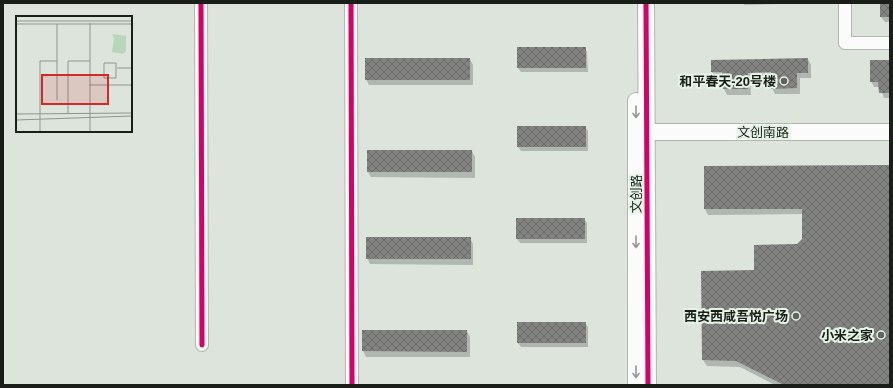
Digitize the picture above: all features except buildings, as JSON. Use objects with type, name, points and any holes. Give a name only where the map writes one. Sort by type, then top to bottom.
[{"type":"street","points":[[201,3],[202,345]]},
{"type":"street","points":[[351,3],[352,385]]},
{"type":"street","name":"文创路","points":[[636,3],[648,385]]},
{"type":"street","name":"文创路","points":[[636,385],[641,132],[646,3]]},
{"type":"street","points":[[846,3],[845,43],[890,43]]},
{"type":"street","name":"文创南路","points":[[641,132],[890,132]]},
{"type":"cycle path","points":[[201,3],[202,345]]},
{"type":"cycle path","points":[[351,3],[352,385]]},
{"type":"cycle path","points":[[646,3],[648,385]]},
{"type":"place","name":"和平春天-20号楼","points":[[784,81]]},
{"type":"place","name":"西安西咸吾悦广场","points":[[796,316]]},
{"type":"place","name":"小米之家","points":[[881,335]]}]
